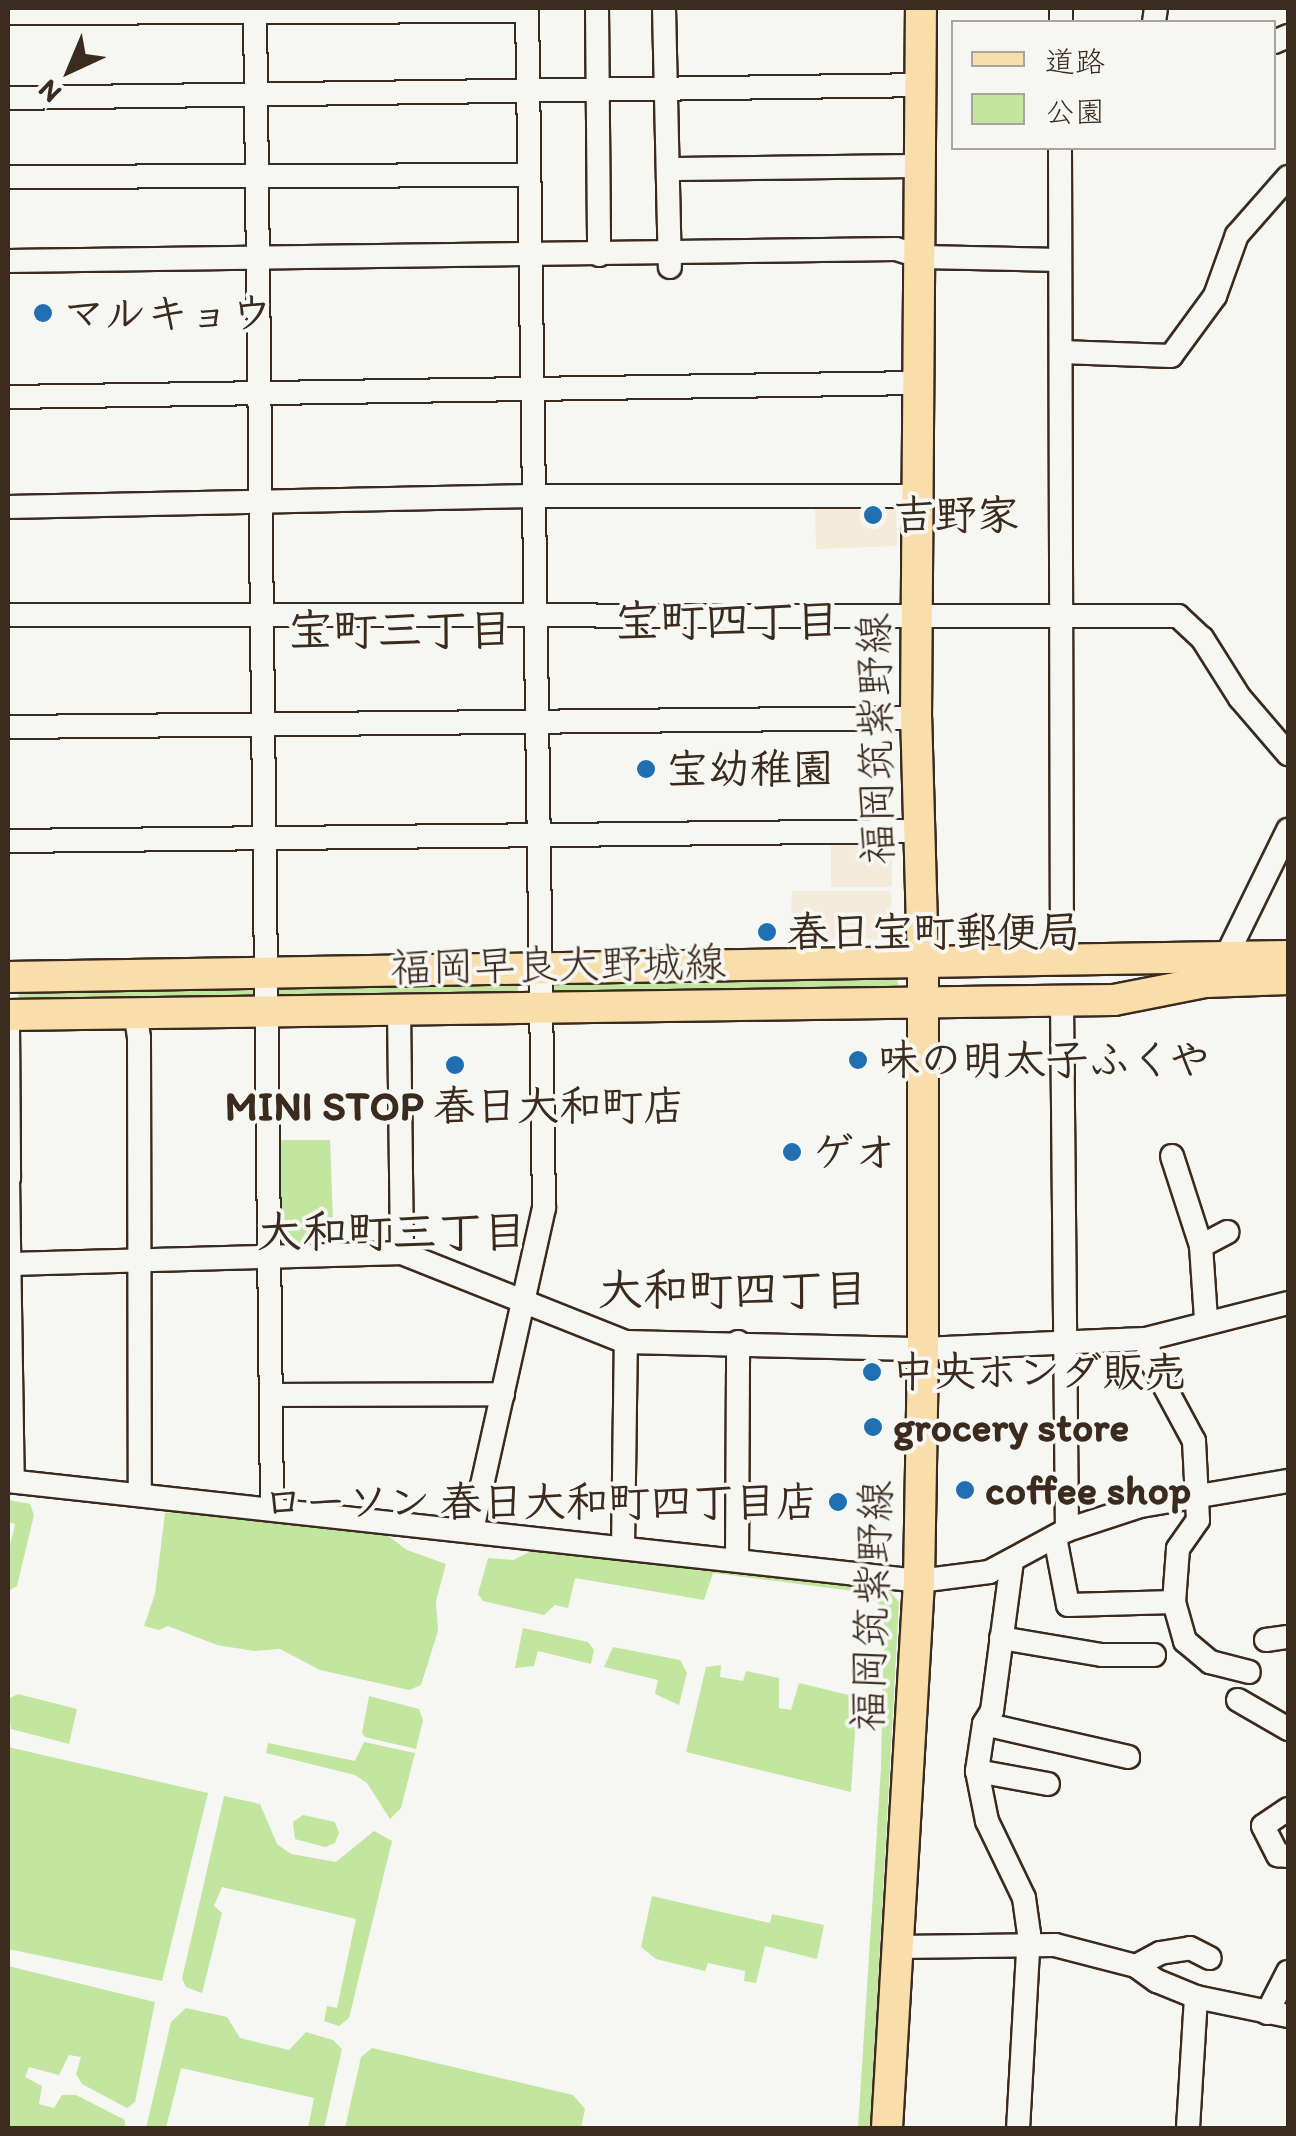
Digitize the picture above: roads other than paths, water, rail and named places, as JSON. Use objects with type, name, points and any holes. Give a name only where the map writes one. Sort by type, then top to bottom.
[{"type":"main road","name":"福岡筑紫野線","points":[[888,2128],[919,1581],[923,1349],[924,963],[916,718],[921,8]]},
{"type":"main road","name":"福岡早良大野城線","points":[[8,977],[1288,956]]},
{"type":"main road","name":"福岡早良大野城線","points":[[8,1019],[135,1012],[1114,1000],[1206,982],[1288,979]]},
{"type":"street","points":[[597,8],[599,255]]},
{"type":"street","points":[[664,8],[669,260]]},
{"type":"street","points":[[255,9],[272,1508]]},
{"type":"street","points":[[8,13],[527,9],[538,721],[538,1010],[544,1208],[472,1530]]},
{"type":"street","points":[[8,98],[528,94],[666,86],[922,85]]},
{"type":"street","points":[[1060,150],[1062,960]]},
{"type":"street","points":[[668,169],[922,166]]},
{"type":"street","points":[[8,178],[530,175]]},
{"type":"street","points":[[1061,352],[1171,356],[1215,296],[1237,236],[1288,176]]},
{"type":"street","points":[[8,277],[259,267],[669,260],[896,250],[922,256],[1060,260]]},
{"type":"street","points":[[531,263],[599,255],[669,260]]},
{"type":"street","points":[[8,262],[259,267]]},
{"type":"street","points":[[8,398],[260,391],[919,384]]},
{"type":"street","points":[[8,507],[534,496],[916,496]]},
{"type":"street","points":[[8,614],[1178,616],[1202,638],[1240,698],[1288,754]]},
{"type":"street","points":[[8,727],[916,718]]},
{"type":"street","points":[[1206,982],[1226,959],[1288,830]]},
{"type":"street","points":[[8,841],[918,831]]},
{"type":"street","points":[[1226,959],[1237,972],[1256,980]]},
{"type":"street","points":[[1062,1001],[1066,1339],[1061,1534],[1068,1605],[1174,1602]]},
{"type":"street","points":[[399,1009],[402,1253]]},
{"type":"street","points":[[135,1012],[139,1038],[140,1493]]},
{"type":"street","points":[[8,1019],[10,1481],[919,1581],[989,1572],[1061,1534],[1140,1506],[1194,1496],[1288,1488]]},
{"type":"street","points":[[1172,1156],[1200,1246],[1206,1320]]},
{"type":"street","points":[[1200,1246],[1228,1232]]},
{"type":"street","points":[[12,1264],[402,1253],[626,1342],[923,1349],[1066,1339],[1146,1339],[1206,1320],[1271,1310],[1288,1302]]},
{"type":"street","points":[[1146,1339],[1152,1363],[1194,1441],[1198,1520],[1178,1549],[1174,1602],[1184,1641],[1210,1662],[1249,1672]]},
{"type":"street","points":[[623,1548],[626,1342]]},
{"type":"street","points":[[737,1559],[738,1342]]},
{"type":"street","points":[[273,1395],[450,1390],[503,1394]]},
{"type":"street","points":[[1012,1561],[992,1711],[984,1724],[977,1771],[987,1821],[1024,1898],[1026,1948],[1018,2128]]},
{"type":"street","points":[[1001,1638],[1102,1655],[1154,1655]]},
{"type":"street","points":[[1238,1700],[1288,1728]]},
{"type":"street","points":[[984,1724],[1128,1757]]},
{"type":"street","points":[[977,1771],[1048,1784]]},
{"type":"street","points":[[1288,1809],[1263,1826],[1278,1855],[1288,1856]]},
{"type":"street","points":[[898,1947],[1055,1945],[1136,1966],[1157,1982],[1196,1997],[1278,2014],[1288,1972]]},
{"type":"street","points":[[1136,1966],[1160,1952],[1190,1948],[1210,1958]]},
{"type":"street","points":[[1188,2128],[1196,1997]]},
{"type":"place","name":"マルキョウ","points":[[43,313]]},
{"type":"place","name":"吉野家","points":[[873,515]]},
{"type":"place","name":"宝幼稚園","points":[[646,769]]},
{"type":"place","name":"春日宝町郵便局","points":[[767,932]]},
{"type":"place","name":"味の明太子ふくや","points":[[858,1060]]},
{"type":"place","name":"MINI STOP 春日大和町店","points":[[455,1065]]},
{"type":"place","name":"ゲオ","points":[[792,1152]]},
{"type":"place","name":"中央ホンダ販売","points":[[872,1372]]},
{"type":"place","name":"grocery store","points":[[873,1427]]},
{"type":"place","name":"coffee shop","points":[[965,1490]]},
{"type":"place","name":"ローソン 春日大和町四丁目店","points":[[838,1502]]},
{"type":"district","name":"宝町四丁目","points":[[727,621]]},
{"type":"district","name":"宝町三丁目","points":[[400,630]]},
{"type":"district","name":"大和町三丁目","points":[[392,1232]]},
{"type":"district","name":"大和町四丁目","points":[[733,1290]]}]
